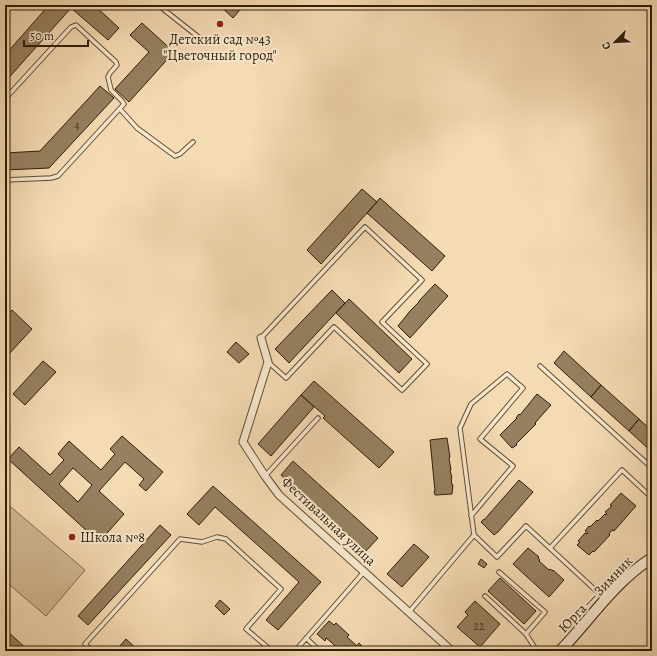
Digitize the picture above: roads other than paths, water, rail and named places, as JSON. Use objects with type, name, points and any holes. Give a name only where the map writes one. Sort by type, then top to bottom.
[{"type":"street","points":[[261,338],[268,362]]},
{"type":"street","name":"Фестивальная улица","points":[[268,362],[243,442],[265,476],[280,495],[452,651]]},
{"type":"street","name":"Юрга — Зимник","points":[[564,648],[605,600],[641,565],[652,558]]},
{"type":"lane","points":[[158,5],[206,44]]},
{"type":"lane","points":[[5,99],[71,27],[76,25],[116,62],[117,65],[108,77],[111,90],[124,102],[120,109],[58,176],[51,178],[5,180]]},
{"type":"lane","points":[[120,109],[137,128],[175,156],[180,154],[193,142]]},
{"type":"lane","points":[[261,338],[365,226],[422,280],[382,322],[427,364],[402,390],[334,327],[286,378],[268,362]]},
{"type":"lane","points":[[540,366],[652,468]]},
{"type":"lane","points":[[471,516],[513,466],[480,439],[523,388],[507,374],[471,404],[460,428],[471,516],[474,535],[497,557],[526,526],[605,600]]},
{"type":"lane","points":[[265,476],[318,418]]},
{"type":"lane","points":[[550,548],[622,470],[651,497]]},
{"type":"lane","points":[[409,612],[474,535]]},
{"type":"lane","points":[[92,651],[85,644],[180,539],[202,542],[217,537],[226,539],[281,589],[246,629],[272,651]]},
{"type":"lane","points":[[294,651],[365,572]]},
{"type":"lane","points":[[499,572],[545,612],[526,634]]},
{"type":"lane","points":[[485,596],[526,634],[537,651]]},
{"type":"lane","points":[[306,638],[320,651]]},
{"type":"lane","points":[[564,648],[576,651]]},
{"type":"place","name":"Детский сад №43 \"Цветочный город\"","points":[[220,24]]},
{"type":"place","name":"Школа №8","points":[[72,537]]}]
